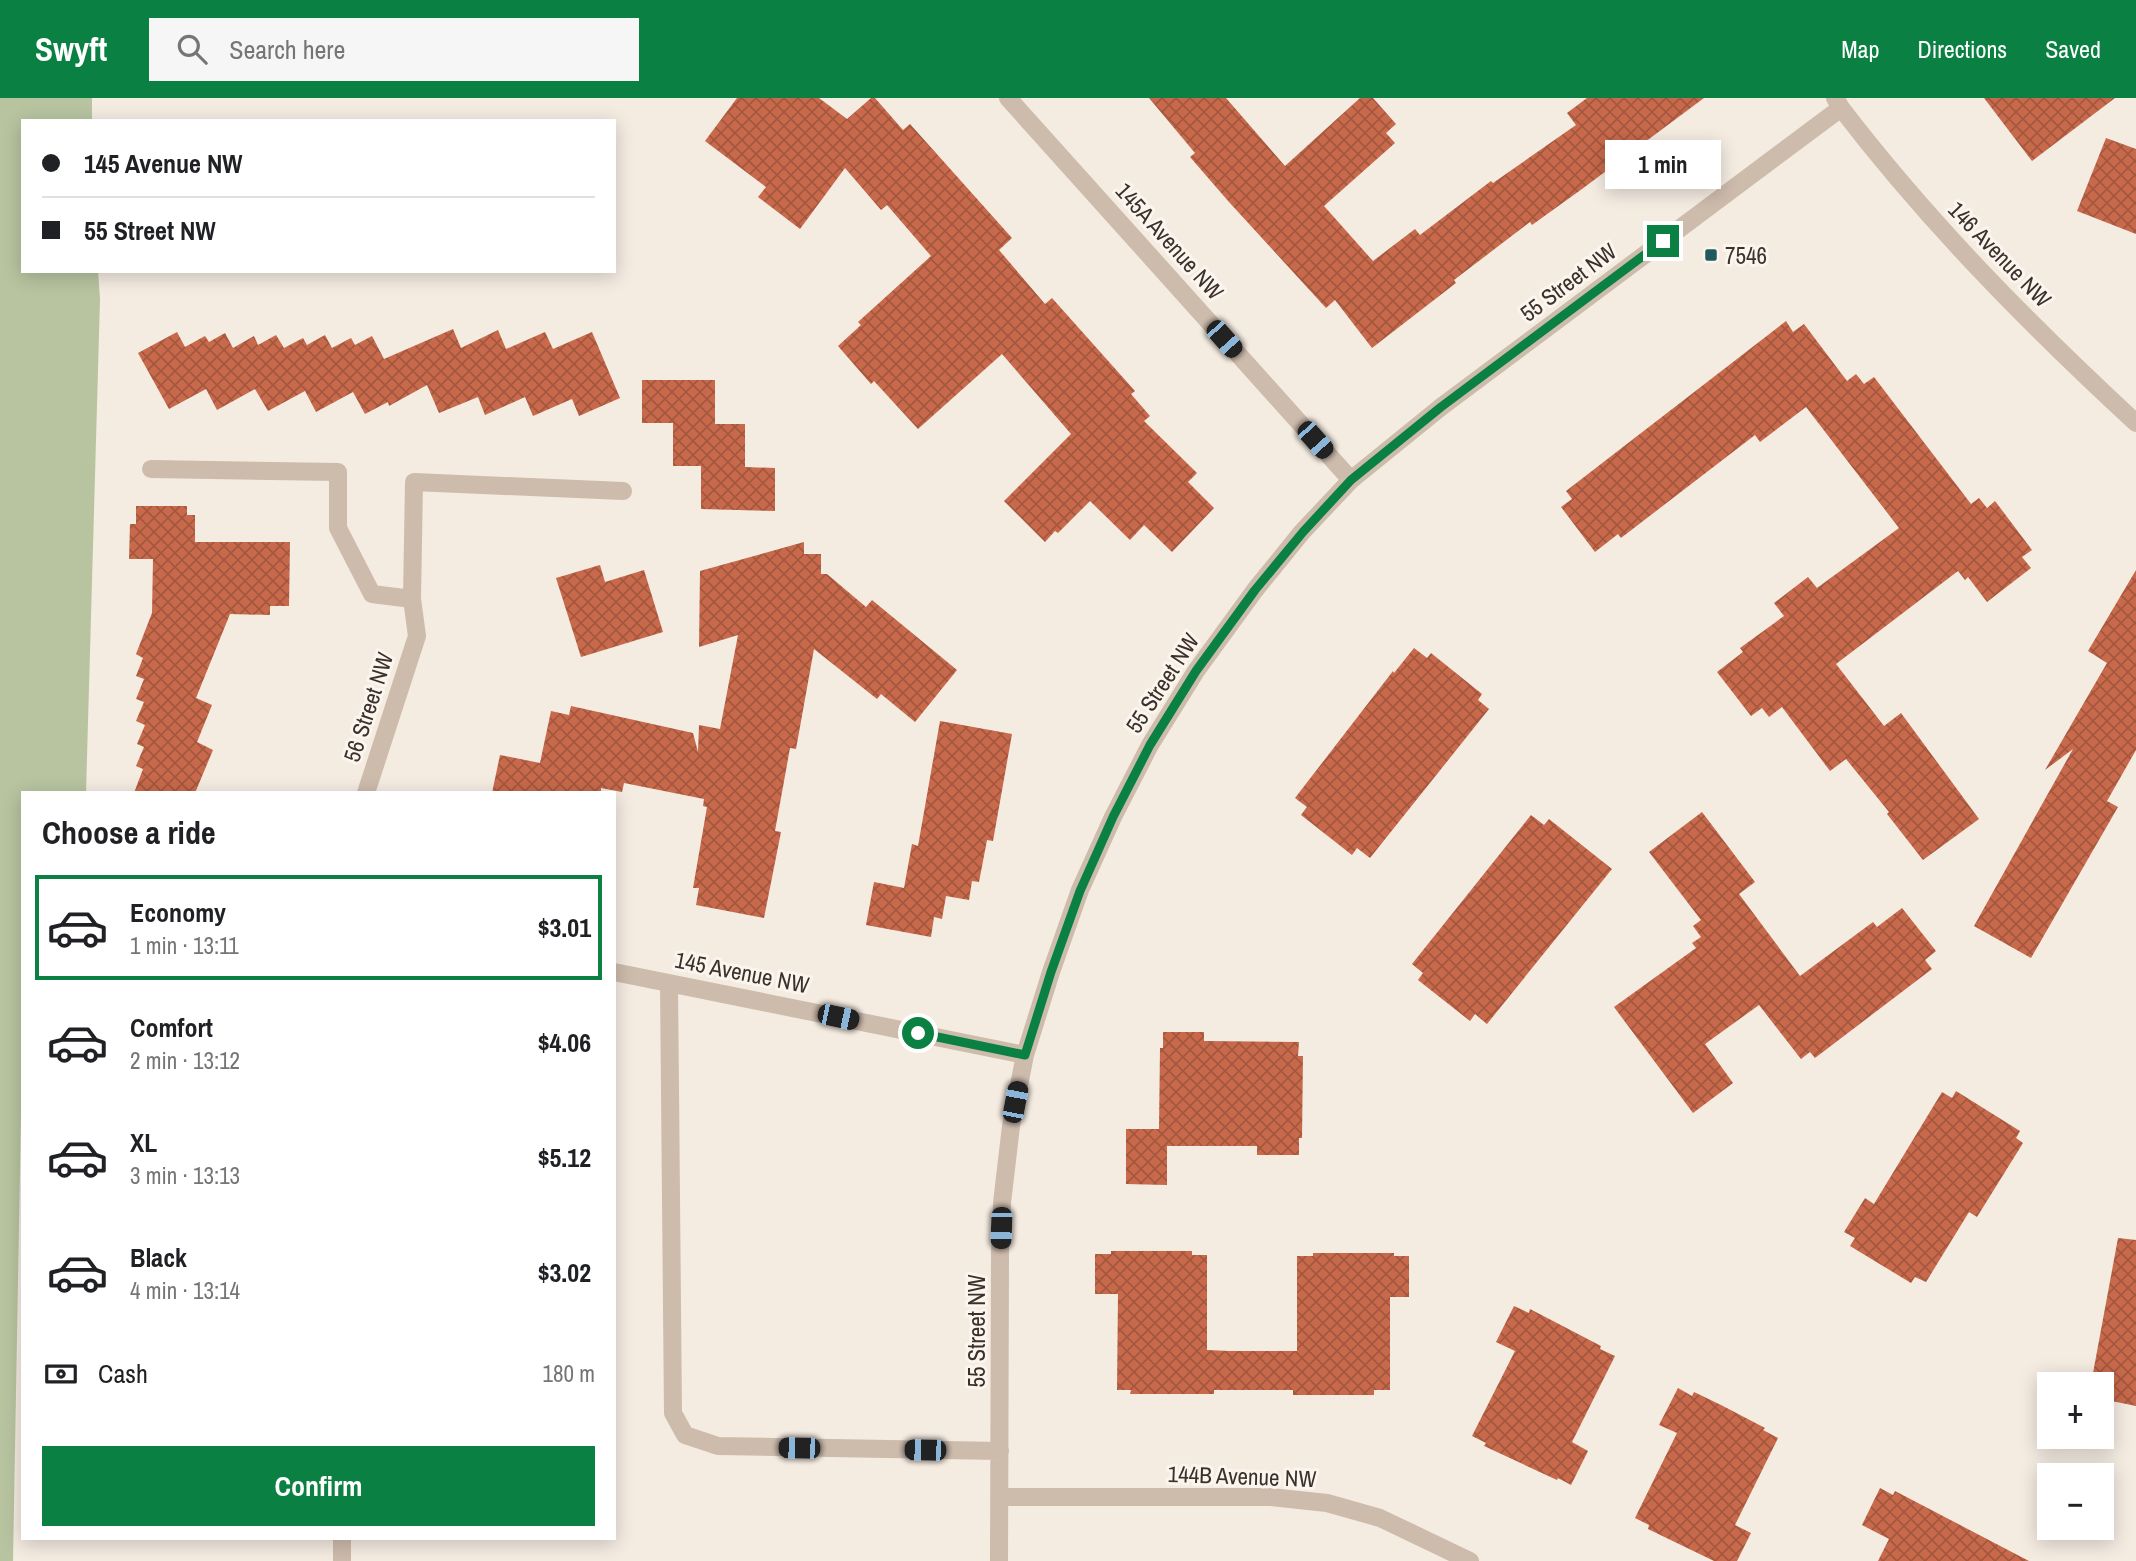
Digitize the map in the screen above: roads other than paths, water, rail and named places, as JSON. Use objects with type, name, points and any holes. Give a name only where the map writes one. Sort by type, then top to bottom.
[{"type":"street","name":"145A Avenue NW","points":[[1008,98],[1351,480]]},
{"type":"street","name":"55 Street NW","points":[[999,1561],[1002,1203],[1011,1126],[1025,1055],[1080,891],[1113,817],[1150,745],[1196,671],[1255,590],[1351,480],[1452,399],[1838,103]]},
{"type":"street","name":"146 Avenue NW","points":[[1838,103],[1870,146],[1965,256],[2077,369],[2136,423]]},
{"type":"street","points":[[151,469],[338,472],[338,528],[372,594],[412,599],[414,482],[623,491]]},
{"type":"street","name":"56 Street NW","points":[[367,791],[417,636],[412,599]]},
{"type":"street","name":"145 Avenue NW","points":[[616,972],[1025,1055]]},
{"type":"street","points":[[669,983],[673,1413],[685,1435],[718,1446],[1000,1451]]},
{"type":"street","name":"144B Avenue NW","points":[[1000,1497],[1270,1497],[1327,1503],[1380,1517],[1470,1561]]},
{"type":"street","points":[[342,1540],[342,1561]]},
{"type":"place","name":"7546","points":[[1711,255]]}]
